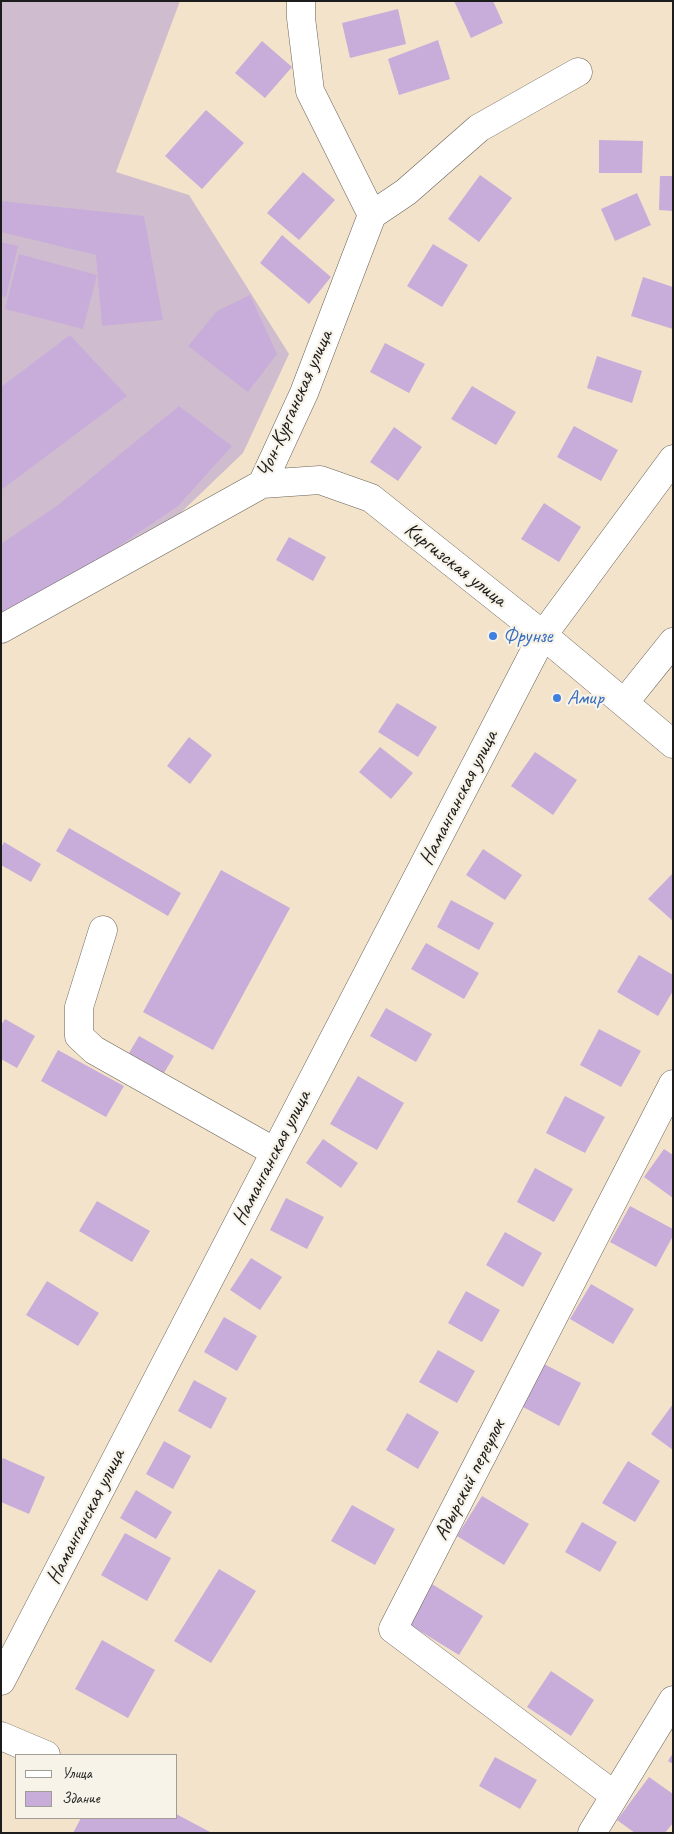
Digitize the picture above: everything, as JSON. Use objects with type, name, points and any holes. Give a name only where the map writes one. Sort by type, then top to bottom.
[{"type":"street","points":[[301,1],[301,18],[310,91],[372,215],[406,192],[479,128],[578,72]]},
{"type":"street","name":"Чон-Курганская улица","points":[[1,629],[262,484],[304,393],[372,215]]},
{"type":"street","points":[[543,635],[673,459]]},
{"type":"street","name":"Киргизская улица","points":[[262,484],[320,480],[370,498],[543,635],[624,703],[668,736]]},
{"type":"street","name":"Наманганская улица","points":[[1,1681],[543,635]]},
{"type":"street","points":[[624,703],[673,642]]},
{"type":"street","points":[[103,930],[79,1007],[79,1036],[94,1050],[275,1152]]},
{"type":"street","name":"Адырский переулок","points":[[614,1795],[393,1628],[673,1084]]},
{"type":"street","points":[[592,1833],[673,1700]]},
{"type":"street","points":[[1,1736],[44,1754]]},
{"type":"shaded area","points":[[1,1],[180,1],[116,172],[189,195],[289,354],[243,453],[172,521],[1,617]]},
{"type":"building","points":[[454,1],[493,1],[503,23],[471,38]]},
{"type":"building","points":[[398,9],[406,44],[350,58],[342,23]]},
{"type":"building","points":[[438,40],[450,79],[399,95],[388,59]]},
{"type":"building","points":[[262,41],[292,67],[265,98],[235,73]]},
{"type":"building","points":[[206,110],[244,143],[202,189],[165,156]]},
{"type":"building","points":[[599,140],[643,141],[642,173],[599,173]]},
{"type":"building","points":[[303,172],[335,200],[299,240],[267,213]]},
{"type":"building","points":[[480,175],[512,198],[479,242],[448,219]]},
{"type":"building","points":[[660,176],[673,176],[673,211],[659,210]]},
{"type":"building","points":[[637,193],[651,225],[615,241],[601,209]]},
{"type":"building","points":[[1,201],[144,216],[163,320],[102,326],[96,255],[1,232]]},
{"type":"building","points":[[282,235],[331,277],[309,304],[260,263]]},
{"type":"building","points":[[1,242],[18,246],[6,297],[1,296]]},
{"type":"building","points":[[433,244],[468,265],[442,307],[407,286]]},
{"type":"building","points":[[19,254],[97,275],[83,329],[5,309]]},
{"type":"building","points":[[643,277],[673,287],[673,329],[631,316]]},
{"type":"building","points":[[250,295],[277,354],[248,392],[188,346],[217,311]]},
{"type":"building","points":[[70,335],[127,396],[1,490],[1,387]]},
{"type":"building","points":[[385,343],[425,364],[409,393],[370,372]]},
{"type":"building","points":[[597,356],[642,371],[632,403],[587,388]]},
{"type":"building","points":[[472,386],[516,412],[496,445],[451,419]]},
{"type":"building","points":[[179,406],[232,446],[178,506],[103,557],[1,613],[1,544],[58,505]]},
{"type":"building","points":[[574,426],[618,450],[601,481],[557,457]]},
{"type":"building","points":[[394,427],[422,447],[398,481],[370,462]]},
{"type":"building","points":[[544,503],[581,527],[559,562],[521,539]]},
{"type":"building","points":[[289,537],[326,557],[313,581],[276,560]]},
{"type":"building","points":[[397,703],[437,727],[418,757],[378,732]]},
{"type":"building","points":[[189,737],[212,755],[190,784],[167,766]]},
{"type":"building","points":[[380,747],[413,773],[391,799],[359,772]]},
{"type":"building","points":[[535,752],[577,780],[553,815],[511,786]]},
{"type":"building","points":[[69,828],[181,893],[168,916],[56,851]]},
{"type":"building","points":[[4,842],[41,864],[31,882],[1,865],[1,848]]},
{"type":"building","points":[[483,849],[522,875],[505,900],[466,875]]},
{"type":"building","points":[[221,870],[290,908],[213,1050],[143,1012]]},
{"type":"building","points":[[673,873],[673,921],[648,899]]},
{"type":"building","points":[[451,900],[494,923],[479,950],[437,927]]},
{"type":"building","points":[[426,943],[479,973],[464,999],[411,969]]},
{"type":"building","points":[[639,955],[673,975],[673,991],[658,1016],[617,992]]},
{"type":"building","points":[[386,1008],[432,1034],[416,1062],[370,1036]]},
{"type":"building","points":[[5,1019],[35,1036],[17,1068],[1,1059],[1,1025]]},
{"type":"building","points":[[599,1029],[641,1051],[621,1087],[580,1065]]},
{"type":"building","points":[[139,1036],[174,1056],[164,1073],[129,1053]]},
{"type":"building","points":[[58,1050],[124,1086],[106,1117],[41,1081]]},
{"type":"building","points":[[358,1076],[404,1103],[377,1150],[330,1124]]},
{"type":"building","points":[[565,1096],[605,1117],[585,1153],[546,1133]]},
{"type":"building","points":[[323,1139],[358,1163],[341,1188],[306,1163]]},
{"type":"building","points":[[664,1149],[673,1155],[673,1198],[644,1177]]},
{"type":"building","points":[[535,1168],[573,1189],[554,1222],[517,1202]]},
{"type":"building","points":[[286,1198],[324,1217],[307,1249],[270,1230]]},
{"type":"building","points":[[97,1201],[150,1231],[132,1262],[79,1231]]},
{"type":"building","points":[[630,1206],[673,1229],[673,1236],[656,1267],[610,1242]]},
{"type":"building","points":[[505,1232],[542,1253],[523,1287],[486,1265]]},
{"type":"building","points":[[251,1258],[282,1277],[260,1310],[230,1290]]},
{"type":"building","points":[[47,1281],[99,1313],[78,1346],[26,1315]]},
{"type":"building","points":[[591,1284],[634,1309],[613,1344],[570,1319]]},
{"type":"building","points":[[466,1291],[500,1310],[482,1342],[448,1323]]},
{"type":"building","points":[[224,1317],[257,1336],[237,1371],[204,1352]]},
{"type":"building","points":[[438,1350],[475,1371],[457,1403],[419,1382]]},
{"type":"building","points":[[542,1363],[581,1383],[559,1426],[521,1406]]},
{"type":"building","points":[[194,1380],[227,1398],[211,1429],[178,1411]]},
{"type":"building","points":[[673,1404],[673,1450],[651,1434]]},
{"type":"building","points":[[407,1413],[439,1432],[418,1469],[386,1450]]},
{"type":"building","points":[[164,1441],[191,1456],[173,1489],[146,1474]]},
{"type":"building","points":[[3,1458],[45,1477],[29,1514],[1,1502],[1,1462]]},
{"type":"building","points":[[628,1461],[660,1481],[635,1522],[602,1503]]},
{"type":"building","points":[[136,1490],[172,1512],[156,1539],[120,1518]]},
{"type":"building","points":[[482,1496],[529,1524],[504,1565],[457,1536]]},
{"type":"building","points":[[352,1505],[395,1529],[375,1565],[331,1541]]},
{"type":"building","points":[[582,1522],[617,1542],[600,1572],[565,1552]]},
{"type":"building","points":[[125,1533],[171,1558],[147,1601],[101,1575]]},
{"type":"building","points":[[219,1569],[256,1591],[211,1663],[174,1641]]},
{"type":"building","points":[[432,1584],[483,1616],[459,1655],[407,1623]]},
{"type":"building","points":[[102,1640],[155,1670],[128,1718],[75,1689]]},
{"type":"building","points":[[551,1671],[594,1700],[571,1736],[527,1707]]},
{"type":"building","points":[[673,1753],[673,1764],[668,1761]]},
{"type":"building","points":[[495,1757],[537,1780],[520,1809],[479,1786]]},
{"type":"building","points":[[649,1777],[673,1794],[673,1823],[665,1833],[635,1833],[617,1820]]},
{"type":"building","points":[[178,1815],[212,1833],[73,1833],[80,1819],[178,1819]]},
{"type":"place","name":"Фрунзе","points":[[493,636]]},
{"type":"place","name":"Амир","points":[[557,698]]}]
